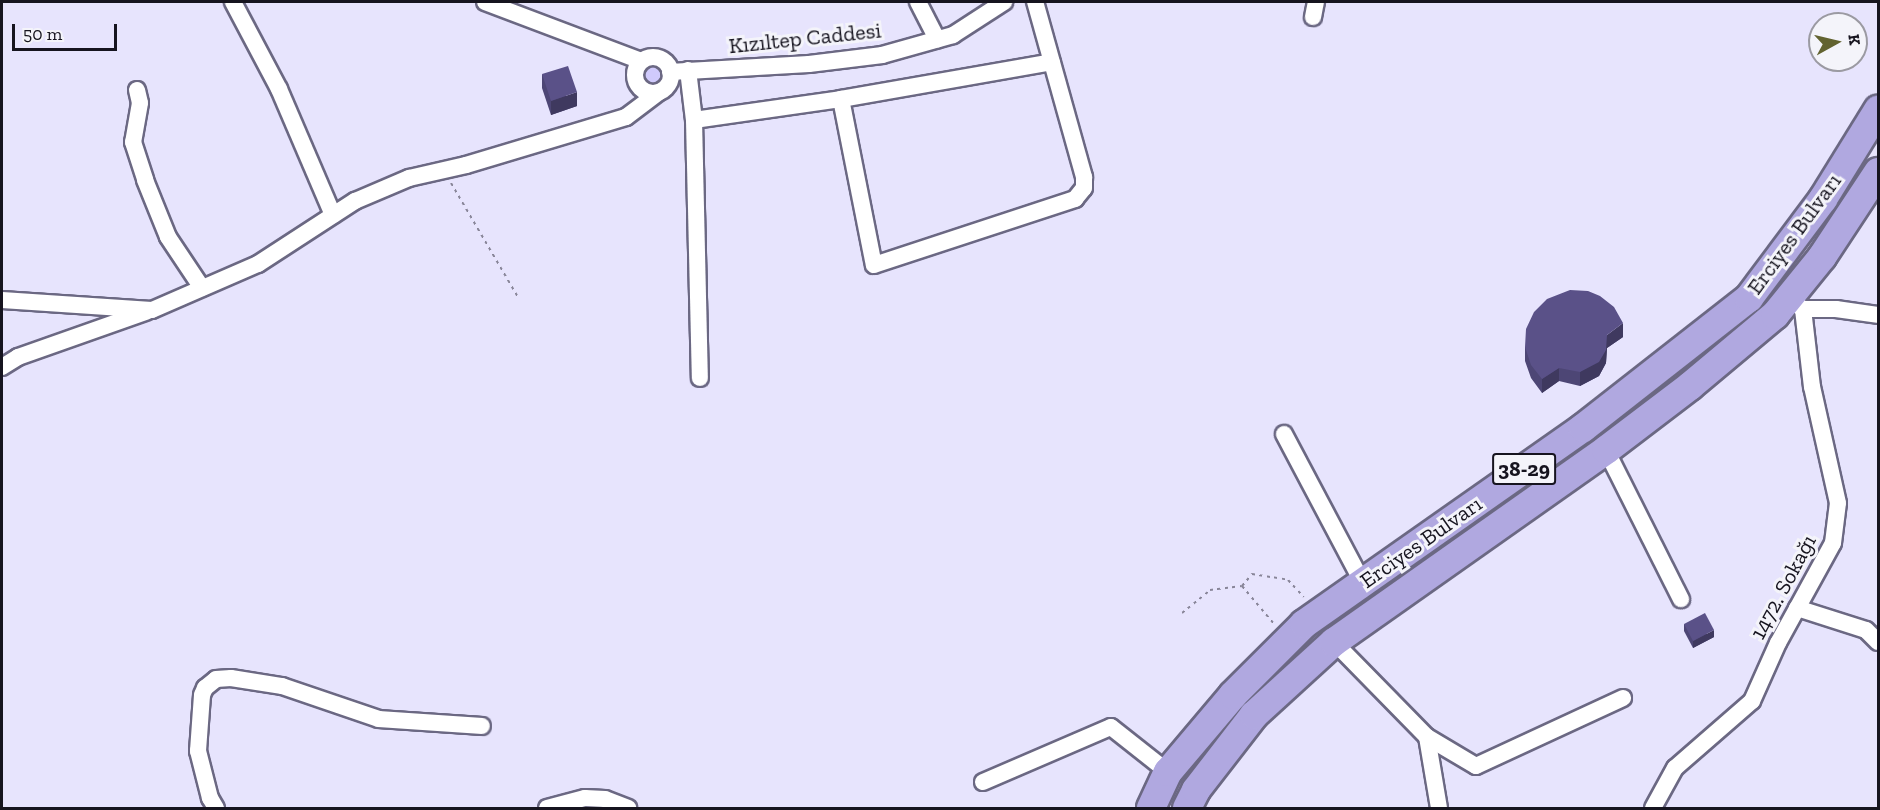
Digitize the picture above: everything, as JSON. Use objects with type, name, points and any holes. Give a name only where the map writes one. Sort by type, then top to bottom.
[{"type":"highway","name":"Erciyes Bulvarı","points":[[1151,808],[1168,772],[1233,694],[1318,613],[1583,428],[1749,298],[1823,199],[1878,111]]},
{"type":"highway","name":"Erciyes Bulvarı","points":[[1187,808],[1196,790],[1254,715],[1334,642],[1606,450],[1707,372],[1775,315],[1796,304],[1821,257],[1878,172]]},
{"type":"street","points":[[233,2],[279,89],[333,215]]},
{"type":"street","points":[[2,368],[18,357],[152,310],[258,264],[355,201],[409,178],[626,117],[668,84],[670,72],[659,58],[642,61],[485,2]]},
{"type":"street","points":[[918,2],[937,39]]},
{"type":"street","name":"Kızıltep Caddesi","points":[[670,72],[830,62],[882,55],[953,35],[1004,2]]},
{"type":"street","points":[[841,99],[874,265],[1079,196],[1085,182],[1035,2]]},
{"type":"street","points":[[642,61],[635,72],[637,84],[646,92],[659,92]]},
{"type":"street","points":[[694,120],[841,99],[1052,62]]},
{"type":"street","points":[[688,70],[694,120],[700,378]]},
{"type":"street","points":[[137,90],[140,104],[133,142],[142,171],[168,237],[202,288]]},
{"type":"street","points":[[2,300],[152,310]]},
{"type":"street","points":[[1796,304],[1878,315]]},
{"type":"street","name":"1472. Sokağı","points":[[1653,808],[1675,768],[1752,701],[1778,643],[1833,543],[1838,503],[1796,304]]},
{"type":"street","points":[[1284,434],[1363,583]]},
{"type":"street","points":[[1606,450],[1681,599]]},
{"type":"street","points":[[1797,608],[1866,630],[1878,642]]},
{"type":"street","points":[[1334,642],[1427,737],[1476,766],[1623,698]]},
{"type":"street","points":[[216,808],[210,798],[198,751],[202,695],[210,683],[216,679],[231,678],[282,686],[379,719],[482,726]]},
{"type":"street","points":[[983,782],[1111,727],[1168,772]]},
{"type":"street","points":[[1427,737],[1439,808]]},
{"type":"street","points":[[547,808],[585,798],[605,799],[628,808]]},
{"type":"path","points":[[443,170],[519,299]]},
{"type":"path","points":[[1182,613],[1210,590],[1242,586],[1252,574],[1288,580],[1318,613]]},
{"type":"path","points":[[1242,586],[1288,640]]},
{"type":"shaded area","points":[[653,64],[661,67],[664,75],[661,83],[653,86],[645,83],[642,75],[645,67]]},
{"type":"building","points":[[568,66],[577,92],[551,101],[542,74]]},
{"type":"building","points":[[1570,290],[1588,291],[1600,296],[1614,307],[1623,323],[1607,335],[1606,350],[1599,362],[1580,372],[1559,368],[1542,379],[1531,365],[1525,347],[1526,329],[1534,312],[1547,299]]},
{"type":"building","points":[[1705,613],[1714,630],[1693,641],[1684,624]]}]
